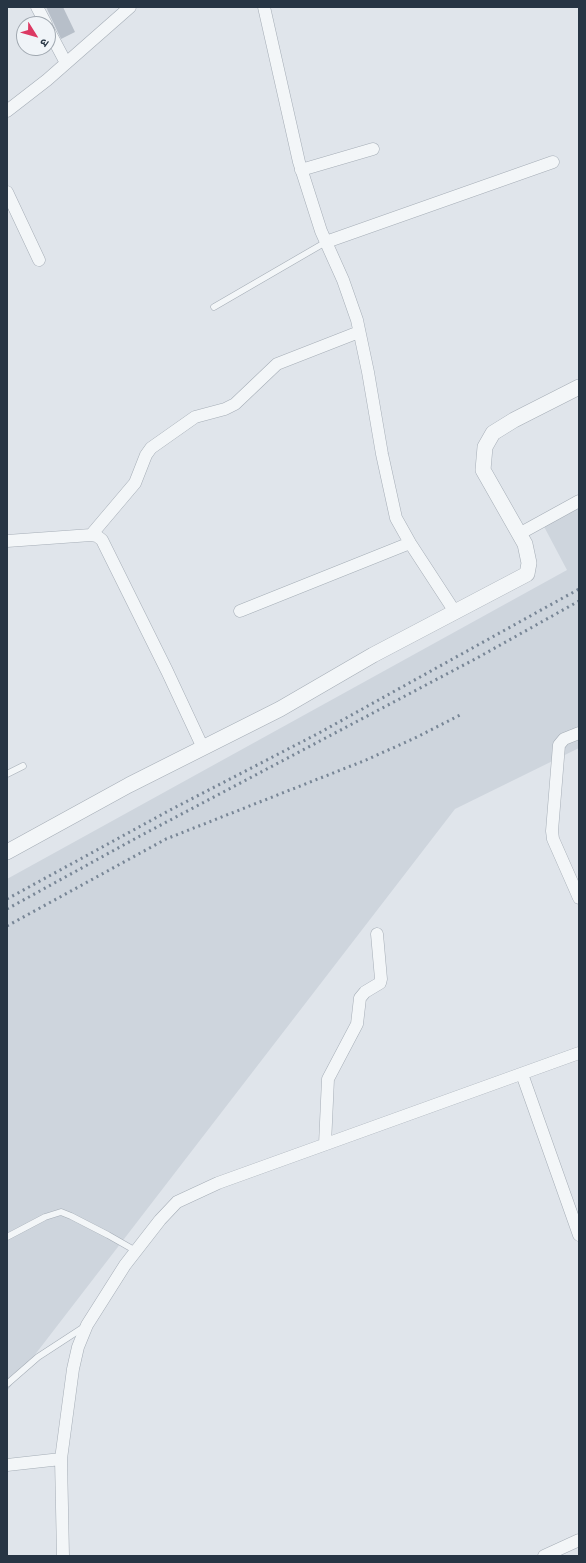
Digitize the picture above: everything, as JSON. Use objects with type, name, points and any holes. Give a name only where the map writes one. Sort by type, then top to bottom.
[{"type":"street","points":[[37,7],[42,16]]},
{"type":"street","points":[[7,111],[66,63],[116,12],[130,7]]},
{"type":"street","points":[[264,7],[301,170],[321,231],[343,280],[359,332],[382,454],[396,518],[410,543],[455,612]]},
{"type":"street","points":[[56,44],[66,63]]},
{"type":"street","points":[[301,170],[373,149]]},
{"type":"street","points":[[326,242],[554,162]]},
{"type":"street","points":[[7,192],[39,260]]},
{"type":"street","points":[[91,535],[135,483],[146,455],[151,448],[191,420],[226,409],[235,404],[277,364],[359,332]]},
{"type":"street","points":[[7,852],[129,785],[280,709],[373,655],[527,574],[528,563],[525,544],[484,470],[485,447],[493,432],[579,387]]},
{"type":"street","points":[[519,534],[579,501]]},
{"type":"street","points":[[7,541],[91,535],[98,536],[102,540],[106,545],[203,748]]},
{"type":"street","points":[[240,611],[410,543]]},
{"type":"street","points":[[579,732],[564,739],[558,745],[552,827],[553,839],[579,898]]},
{"type":"street","points":[[325,1144],[328,1079],[357,1024],[360,998],[365,992],[380,983],[381,979],[377,934]]},
{"type":"street","points":[[63,1556],[61,1458],[73,1369],[78,1347],[87,1325],[136,1252],[160,1220],[177,1202],[207,1187],[579,1053]]},
{"type":"street","points":[[522,1074],[579,1236]]},
{"type":"street","points":[[7,1465],[61,1458]]},
{"type":"street","points":[[544,1556],[579,1540]]},
{"type":"lane","points":[[214,307],[326,242]]},
{"type":"lane","points":[[7,774],[23,766]]},
{"type":"lane","points":[[7,1237],[44,1217],[61,1212],[108,1235],[136,1252]]},
{"type":"lane","points":[[7,1384],[38,1357],[87,1325]]},
{"type":"shaded area","points":[[579,499],[579,748],[455,809],[7,1391],[7,879],[567,570],[540,519]]},
{"type":"building","points":[[46,7],[63,7],[75,32],[61,39],[56,28],[56,16],[50,16]]},
{"type":"railway","points":[[7,899],[172,809],[319,733],[579,589]]},
{"type":"railway","points":[[7,909],[140,836],[477,658],[579,601]]},
{"type":"railway","points":[[7,926],[166,839],[366,760],[415,738],[462,714]]}]
